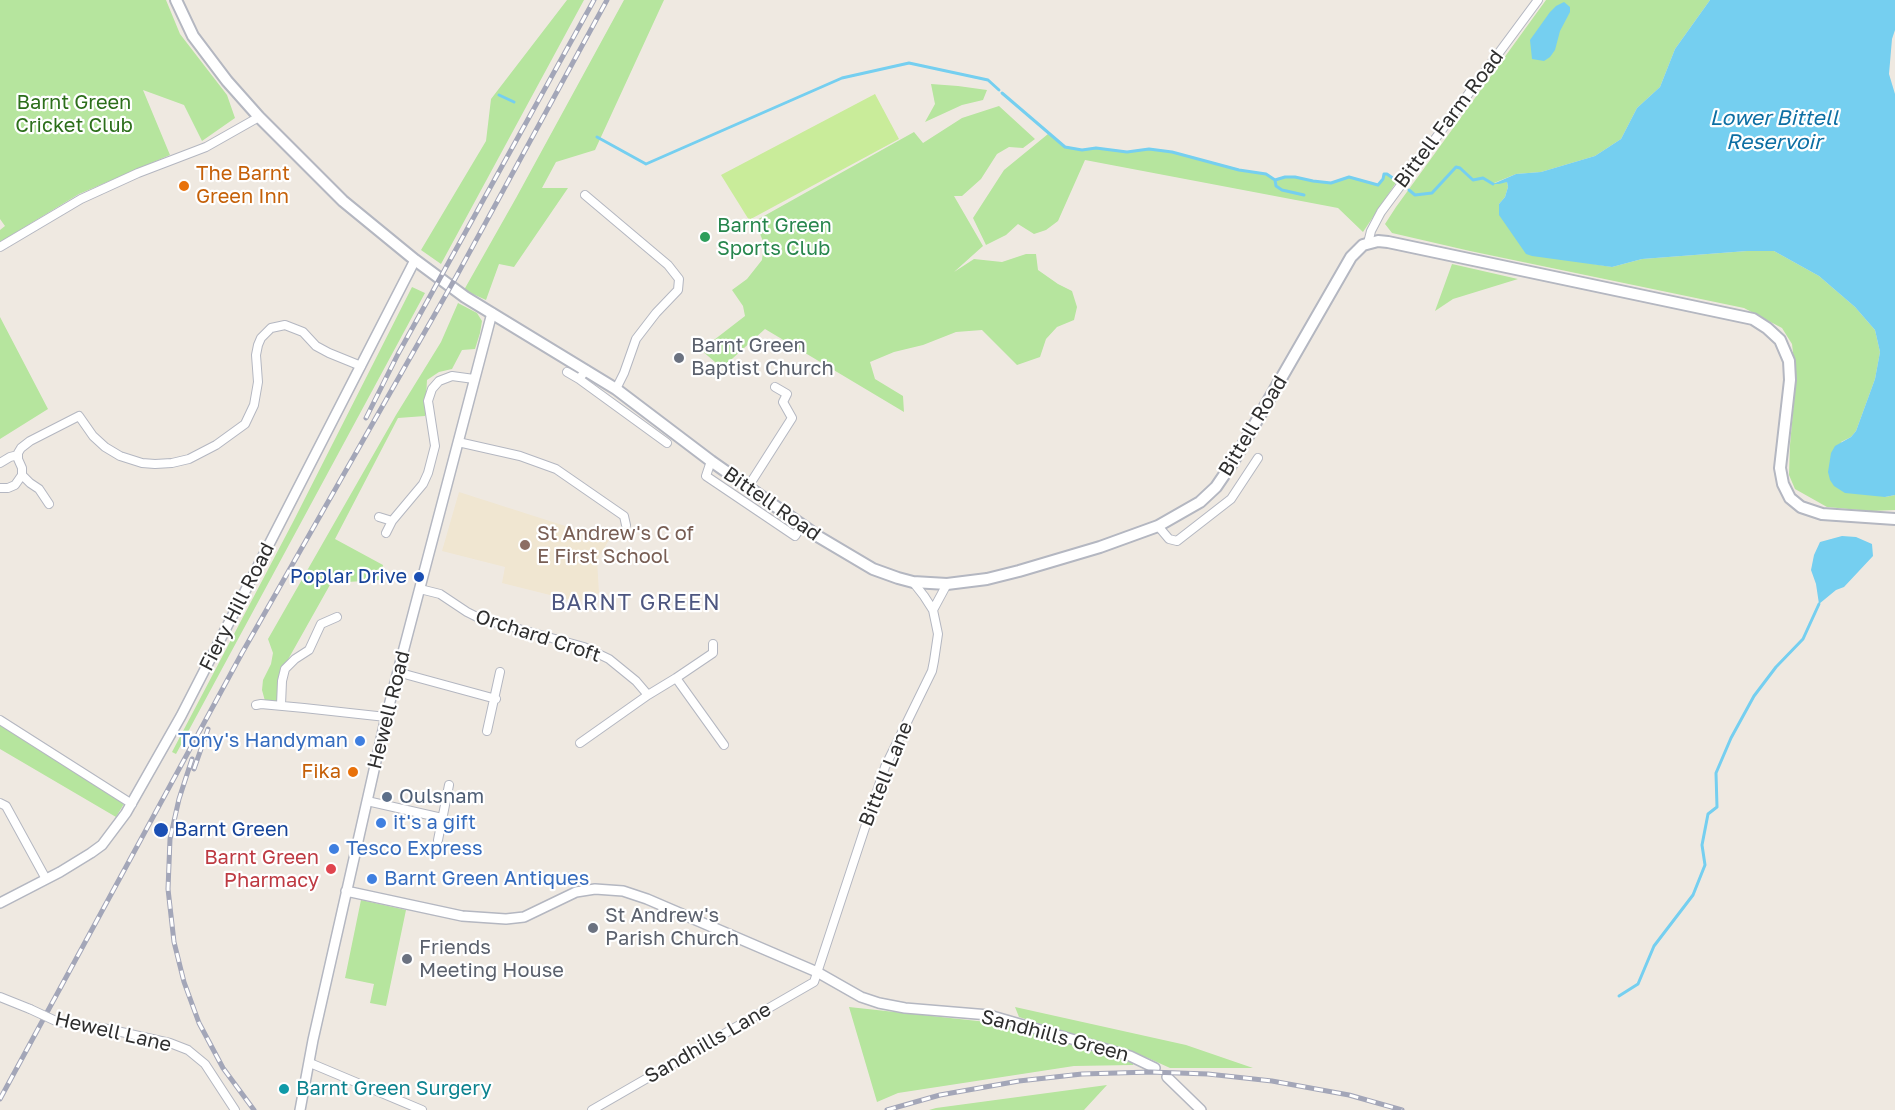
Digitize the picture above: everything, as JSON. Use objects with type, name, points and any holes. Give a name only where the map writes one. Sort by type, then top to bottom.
[{"type":"main road","name":"Bittell Road","points":[[176,0],[194,36],[227,81],[259,117],[343,201],[416,260],[465,297],[616,389],[649,422],[711,461],[840,550],[873,569],[913,582],[947,584],[987,579],[1032,567],[1100,547],[1158,526],[1200,502],[1221,480],[1233,462],[1351,257],[1357,249],[1368,243]]},
{"type":"main road","points":[[1368,243],[1388,242],[1753,319],[1780,340],[1789,361],[1790,380],[1780,468],[1783,484],[1790,498],[1801,507],[1822,514],[1895,519]]},
{"type":"street","name":"Bittell Farm Road","points":[[1368,243],[1371,231],[1381,212],[1538,0]]},
{"type":"street","points":[[0,247],[81,199],[138,173],[206,147],[259,117]]},
{"type":"street","points":[[585,195],[668,265],[679,279],[678,290],[636,339],[616,389]]},
{"type":"street","name":"Fiery Hill Road","points":[[0,903],[91,854],[102,845],[132,804],[181,716],[416,260]]},
{"type":"street","name":"Hewell Road","points":[[300,1110],[346,891],[386,717],[492,313]]},
{"type":"street","points":[[49,504],[39,489],[22,475],[18,455],[21,448],[79,416],[93,436],[120,456],[142,463],[155,464],[189,459],[207,450],[245,424],[254,405],[258,382],[256,355],[258,345],[261,338],[271,328],[285,325],[303,332],[316,346],[361,366]]},
{"type":"street","points":[[579,379],[586,370]]},
{"type":"street","points":[[567,372],[649,422],[667,443]]},
{"type":"street","points":[[387,532],[392,521],[423,484],[428,473],[435,446],[429,407],[432,389],[439,381],[452,376],[474,380]]},
{"type":"street","points":[[747,487],[792,418],[783,402],[787,394],[775,387]]},
{"type":"street","points":[[458,442],[520,456],[556,469],[624,516],[626,525]]},
{"type":"street","points":[[0,463],[18,455]]},
{"type":"street","points":[[1158,526],[1169,539],[1177,541],[1231,499],[1258,458]]},
{"type":"street","points":[[711,461],[706,476],[795,536],[802,525]]},
{"type":"street","points":[[0,488],[15,485],[22,475]]},
{"type":"street","points":[[379,517],[392,521]]},
{"type":"street","name":"Bittell Lane","points":[[817,972],[885,767],[932,670],[938,634],[933,610],[913,582]]},
{"type":"street","points":[[933,610],[947,584]]},
{"type":"street","name":"Orchard Croft","points":[[420,589],[440,594],[479,618],[584,647],[609,659],[636,681],[648,695]]},
{"type":"street","points":[[281,705],[285,669],[309,650],[321,624],[337,617]]},
{"type":"street","points":[[580,743],[712,653],[712,644]]},
{"type":"street","points":[[397,672],[496,699]]},
{"type":"street","points":[[487,731],[496,699],[500,672]]},
{"type":"street","points":[[676,678],[724,746]]},
{"type":"street","points":[[256,705],[281,705],[386,717]]},
{"type":"street","points":[[0,720],[132,804]]},
{"type":"street","points":[[438,840],[449,785]]},
{"type":"street","points":[[367,801],[442,818]]},
{"type":"street","points":[[0,802],[6,806],[46,879]]},
{"type":"street","name":"Sandhills Green","points":[[346,891],[462,916],[506,919],[524,917],[576,892],[594,889],[622,891],[647,898],[817,972],[861,998],[905,1008],[989,1015],[1130,1056],[1155,1068]]},
{"type":"street","name":"Sandhills Lane","points":[[592,1110],[814,982],[817,972]]},
{"type":"street","name":"Hewell Lane","points":[[0,997],[58,1022],[108,1029],[161,1041],[188,1050],[205,1064],[234,1110]]},
{"type":"street","points":[[310,1063],[422,1110]]},
{"type":"street","points":[[1155,1068],[1201,1110]]},
{"type":"shaded area","name":"St Andrew's C of E First School","points":[[459,492],[609,540],[597,560],[599,593],[578,602],[502,583],[505,567],[442,551]]},
{"type":"green space","name":"Barnt Green Cricket Club","points":[[0,0],[166,0],[180,34],[227,95],[235,118],[202,141],[184,105],[143,90],[170,155],[79,194],[0,242],[0,230],[5,226],[0,219]]},
{"type":"green space","points":[[567,0],[584,0],[441,264],[421,250],[486,141],[491,99]]},
{"type":"green space","points":[[624,0],[664,0],[595,150],[556,162],[542,188],[568,188],[514,267],[499,264],[486,300],[464,290],[516,198]]},
{"type":"green space","points":[[1546,0],[1710,0],[1675,49],[1660,87],[1637,108],[1621,139],[1595,156],[1541,172],[1516,174],[1494,183],[1507,182],[1505,197],[1499,204],[1526,253],[1612,267],[1642,259],[1774,251],[1819,276],[1855,307],[1875,330],[1880,352],[1875,379],[1856,431],[1851,437],[1841,442],[1885,497],[1895,495],[1895,510],[1871,511],[1827,507],[1795,489],[1789,475],[1796,378],[1792,344],[1782,328],[1744,308],[1392,233],[1385,224]]},
{"type":"green space","points":[[931,84],[987,90],[983,100],[962,105],[925,122],[935,104]]},
{"type":"green space","points":[[875,94],[899,139],[749,220],[721,175]]},
{"type":"green space","points":[[999,106],[1035,139],[1023,148],[1009,147],[997,154],[981,179],[962,196],[954,196],[983,246],[954,272],[974,259],[1002,262],[1026,254],[1036,254],[1038,270],[1072,291],[1077,307],[1074,320],[1057,327],[1046,339],[1040,357],[1017,365],[982,330],[956,332],[870,362],[875,379],[903,396],[904,412],[765,329],[722,368],[701,350],[745,316],[743,306],[732,290],[747,279],[762,260],[764,244],[755,221],[914,132],[923,143],[962,118]]},
{"type":"green space","points":[[1048,134],[1065,147],[1081,150],[1096,148],[1127,152],[1149,149],[1172,152],[1238,170],[1266,174],[1275,180],[1295,177],[1331,183],[1349,177],[1378,185],[1384,174],[1387,174],[1397,181],[1363,232],[1338,208],[1085,160],[1058,221],[1046,230],[1034,234],[1018,224],[1006,235],[986,245],[973,218],[1004,170]]},
{"type":"green space","points":[[1452,264],[1518,279],[1453,299],[1435,311]]},
{"type":"green space","points":[[412,287],[425,293],[176,754],[172,752],[293,522]]},
{"type":"green space","points":[[458,303],[477,313],[482,321],[475,349],[462,350],[452,369],[439,372],[427,380],[425,416],[398,418],[335,539],[383,565],[380,580],[331,583],[281,672],[278,702],[265,701],[262,690],[263,680],[271,664],[273,653],[268,639],[396,415],[441,342]]},
{"type":"green space","points":[[0,317],[48,409],[0,439]]},
{"type":"green space","points":[[0,725],[125,802],[116,817],[0,749]]},
{"type":"green space","points":[[361,900],[406,910],[386,1006],[370,1003],[374,984],[345,978]]},
{"type":"green space","points":[[849,1007],[996,1023],[1134,1061],[1133,1065],[1074,1066],[898,1093],[877,1102]]},
{"type":"green space","points":[[1015,1007],[1186,1045],[1253,1068],[1170,1068],[1148,1058],[1019,1017]]},
{"type":"green space","points":[[1107,1085],[1084,1110],[929,1110],[936,1108]]},
{"type":"water","name":"Lower Bittell Reservoir","points":[[1710,0],[1895,0],[1895,30],[1889,74],[1895,94],[1895,495],[1885,497],[1845,493],[1834,486],[1830,480],[1828,472],[1831,453],[1835,446],[1851,437],[1856,431],[1875,379],[1880,352],[1875,330],[1855,307],[1819,276],[1774,251],[1642,259],[1612,267],[1532,256],[1526,254],[1499,215],[1499,204],[1505,197],[1508,187],[1507,182],[1493,184],[1516,174],[1541,172],[1595,156],[1621,139],[1637,108],[1660,87],[1675,49]]},
{"type":"water","points":[[1564,2],[1570,7],[1570,12],[1560,31],[1555,50],[1544,61],[1532,59],[1530,40],[1550,12]]},
{"type":"water","points":[[1842,536],[1856,537],[1872,544],[1873,556],[1844,587],[1836,590],[1819,604],[1811,570],[1814,555],[1820,542]]},
{"type":"waterway","points":[[597,137],[646,164],[842,78],[909,63],[988,80],[999,90]]},
{"type":"waterway","points":[[1002,93],[1065,147],[1082,150],[1096,148],[1127,152],[1149,149],[1172,152],[1239,170],[1266,174],[1275,180],[1295,177],[1331,183],[1349,177],[1378,185],[1384,174],[1387,174],[1397,181]]},
{"type":"waterway","points":[[499,95],[514,102]]},
{"type":"waterway","points":[[1409,190],[1415,195],[1432,193],[1456,167],[1473,180],[1483,178],[1493,184]]},
{"type":"waterway","points":[[1275,180],[1276,186],[1282,190],[1304,195]]},
{"type":"waterway","points":[[1619,996],[1638,984],[1654,946],[1693,895],[1705,865],[1702,845],[1708,814],[1717,807],[1716,773],[1731,738],[1754,696],[1776,667],[1803,639],[1819,604]]},
{"type":"railway","points":[[366,418],[398,354],[594,0]]},
{"type":"railway","points":[[0,1099],[242,653],[456,277],[607,0]]},
{"type":"railway","points":[[194,769],[208,729]]},
{"type":"railway","points":[[192,759],[179,799],[170,839],[168,889],[174,942],[184,982],[199,1023],[223,1068],[254,1110]]},
{"type":"railway","points":[[887,1110],[940,1095],[1019,1081],[1082,1074],[1150,1072],[1208,1074],[1272,1081],[1349,1095],[1402,1110]]},
{"type":"place","name":"The Barnt Green Inn","points":[[184,186]]},
{"type":"place","name":"Barnt Green Sports Club","points":[[705,237]]},
{"type":"place","name":"Barnt Green Baptist Church","points":[[679,358]]},
{"type":"place","name":"St Andrew's C of E First School","points":[[525,545]]},
{"type":"place","name":"Poplar Drive","points":[[419,577]]},
{"type":"place","name":"Tony's Handyman","points":[[360,741]]},
{"type":"place","name":"Fika","points":[[353,772]]},
{"type":"place","name":"Oulsnam","points":[[387,797]]},
{"type":"place","name":"it's a gift","points":[[381,823]]},
{"type":"place","name":"Barnt Green","points":[[161,830]]},
{"type":"place","name":"Tesco Express","points":[[334,849]]},
{"type":"place","name":"Barnt Green Pharmacy","points":[[331,869]]},
{"type":"place","name":"Barnt Green Antiques","points":[[372,879]]},
{"type":"place","name":"St Andrew's Parish Church","points":[[593,928]]},
{"type":"place","name":"Friends Meeting House","points":[[407,959]]},
{"type":"place","name":"Barnt Green Surgery","points":[[284,1089]]},
{"type":"district","name":"BARNT GREEN","points":[[636,603]]}]
